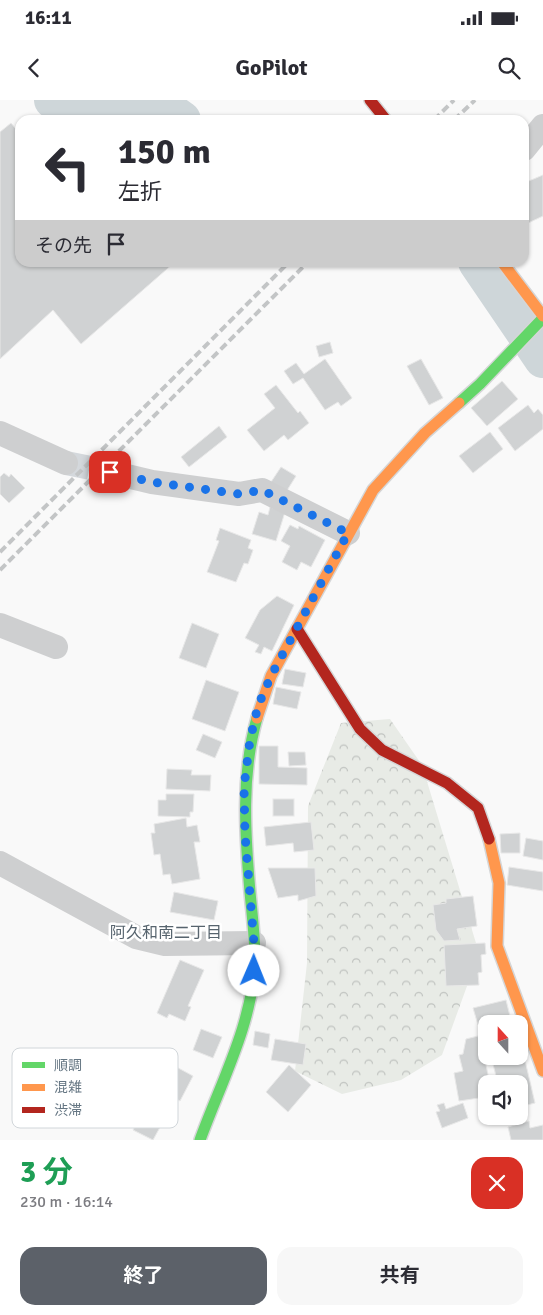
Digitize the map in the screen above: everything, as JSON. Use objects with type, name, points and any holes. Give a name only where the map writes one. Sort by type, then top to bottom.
[{"type":"street","points":[[370,100],[382,115]]},
{"type":"street","points":[[200,1140],[244,1024],[254,971],[254,943],[245,834],[244,787],[250,740],[258,706],[268,683],[373,490],[400,458],[425,433],[480,384],[520,343],[539,310],[506,267]]},
{"type":"street","points":[[0,433],[66,463]]},
{"type":"street","points":[[110,472],[152,482],[239,494],[262,490],[348,533]]},
{"type":"street","points":[[0,625],[56,647]]},
{"type":"street","points":[[297,629],[360,729],[371,740],[382,750],[447,783],[478,808],[487,830],[499,883],[497,946],[543,1071]]},
{"type":"street","points":[[0,863],[136,937],[165,944],[254,943]]},
{"type":"green space","points":[[390,719],[422,765],[479,953],[442,1055],[401,1080],[342,1094],[295,1071],[307,963],[308,806],[341,723]]},
{"type":"building","points":[[11,123],[15,128],[15,267],[169,267],[81,344],[53,310],[0,359],[0,132]]},
{"type":"building","points":[[543,175],[543,216],[529,223],[529,181]]},
{"type":"building","points":[[330,342],[333,353],[319,357],[316,346]]},
{"type":"building","points":[[325,359],[352,398],[341,406],[338,402],[325,410],[303,378],[293,384],[284,371],[296,363],[304,374]]},
{"type":"building","points":[[421,359],[443,398],[429,405],[407,366]]},
{"type":"building","points":[[502,381],[518,399],[487,426],[471,408]]},
{"type":"building","points":[[276,385],[298,413],[300,411],[309,423],[288,440],[284,435],[264,451],[247,430],[275,408],[264,394]]},
{"type":"building","points":[[528,405],[534,413],[538,409],[543,415],[543,429],[515,451],[498,428]]},
{"type":"building","points":[[219,426],[227,437],[189,467],[181,457]]},
{"type":"building","points":[[490,432],[503,449],[473,473],[459,456]]},
{"type":"building","points":[[281,467],[296,476],[286,492],[271,482]]},
{"type":"building","points":[[4,473],[9,477],[11,474],[25,488],[9,503],[0,494],[0,477]]},
{"type":"building","points":[[270,507],[285,512],[276,541],[252,534],[259,512],[268,515]]},
{"type":"building","points":[[290,525],[298,529],[299,526],[325,540],[311,567],[301,562],[297,570],[282,562],[290,546],[281,541]]},
{"type":"building","points":[[220,528],[251,540],[248,548],[253,550],[248,564],[244,563],[236,582],[207,572],[219,541],[216,540]]},
{"type":"building","points":[[277,596],[294,605],[272,651],[264,647],[261,654],[255,652],[259,645],[245,638],[260,610]]},
{"type":"building","points":[[192,623],[219,634],[206,668],[179,658]]},
{"type":"building","points":[[285,669],[306,673],[303,687],[282,684]]},
{"type":"building","points":[[206,680],[239,692],[225,731],[192,719]]},
{"type":"building","points":[[276,687],[301,692],[297,709],[273,704]]},
{"type":"building","points":[[203,734],[222,742],[215,758],[196,750]]},
{"type":"building","points":[[259,746],[278,746],[278,767],[307,768],[307,785],[259,784]]},
{"type":"building","points":[[288,752],[305,752],[306,765],[289,766]]},
{"type":"building","points":[[167,769],[192,770],[191,775],[211,775],[210,791],[166,789]]},
{"type":"building","points":[[166,794],[194,794],[193,812],[190,812],[190,817],[158,816],[158,800],[166,800]]},
{"type":"building","points":[[273,799],[294,799],[294,816],[273,816]]},
{"type":"building","points":[[186,818],[187,827],[197,825],[200,842],[194,842],[200,879],[172,884],[170,874],[163,875],[160,854],[154,855],[151,833],[155,833],[154,824]]},
{"type":"building","points":[[311,822],[314,850],[294,852],[293,843],[266,846],[264,827]]},
{"type":"building","points":[[520,833],[520,853],[501,853],[500,834]]},
{"type":"building","points":[[526,838],[543,841],[543,860],[523,856]]},
{"type":"building","points":[[509,867],[543,872],[543,891],[507,885]]},
{"type":"building","points":[[268,868],[315,868],[316,896],[298,901],[298,895],[278,898]]},
{"type":"building","points":[[174,892],[218,901],[214,920],[170,912]]},
{"type":"building","points":[[473,896],[477,926],[457,929],[460,940],[444,941],[436,930],[433,905],[446,903],[446,899]]},
{"type":"building","points":[[485,943],[486,954],[481,955],[482,972],[478,973],[479,985],[446,986],[444,945]]},
{"type":"building","points":[[180,960],[204,970],[188,1006],[191,1007],[185,1021],[169,1014],[167,1018],[157,1013]]},
{"type":"building","points":[[506,1000],[510,1015],[478,1015],[478,1025],[473,1008]]},
{"type":"building","points":[[201,1029],[222,1037],[213,1058],[193,1050]]},
{"type":"building","points":[[255,1031],[270,1034],[268,1048],[253,1045]]},
{"type":"building","points":[[478,1036],[478,1065],[486,1065],[488,1075],[478,1075],[478,1098],[459,1101],[454,1073],[463,1071],[459,1055],[463,1054],[466,1039]]},
{"type":"building","points":[[275,1039],[306,1044],[303,1065],[271,1060]]},
{"type":"building","points":[[289,1065],[311,1085],[288,1112],[266,1092]]},
{"type":"building","points":[[493,1065],[526,1065],[535,1103],[528,1105],[528,1075],[496,1075]]},
{"type":"building","points":[[178,1068],[193,1076],[180,1101],[178,1100]]},
{"type":"building","points":[[444,1103],[446,1109],[463,1103],[468,1118],[442,1128],[436,1112],[440,1111],[437,1105]]},
{"type":"building","points":[[528,1121],[530,1128],[543,1125],[543,1140],[511,1140],[508,1127],[528,1125]]},
{"type":"building","points":[[134,1128],[160,1128],[153,1140],[133,1130]]},
{"type":"waterway","points":[[53,100],[67,107],[97,115]]},
{"type":"waterway","points":[[480,267],[543,359]]},
{"type":"tunnel","points":[[66,463],[110,472]]},
{"type":"railway","points":[[439,115],[454,100]]},
{"type":"railway","points":[[459,115],[475,100]]},
{"type":"railway","points":[[0,552],[284,267]]},
{"type":"railway","points":[[0,570],[303,267]]},
{"type":"traffic: fast","points":[[459,403],[480,384],[543,318]]},
{"type":"traffic: fast","points":[[200,1140],[235,1052],[249,1007],[253,983],[255,951],[247,848],[246,782],[248,761],[257,718]]},
{"type":"traffic: slow","points":[[506,267],[543,316]]},
{"type":"traffic: slow","points":[[257,718],[271,676],[373,490],[425,433],[459,403]]},
{"type":"traffic: slow","points":[[489,839],[499,883],[497,946],[543,1071]]},
{"type":"traffic: jam","points":[[370,100],[382,115]]},
{"type":"traffic: jam","points":[[297,629],[360,729],[382,750],[447,783],[478,808],[489,839]]},
{"type":"district","name":"阿久和南二丁目","points":[[166,932]]},
{"type":"route","points":[[110,472],[152,482],[239,494],[262,490],[348,533],[271,676],[258,706],[250,740],[244,787],[245,834],[254,943],[254,971]]}]
